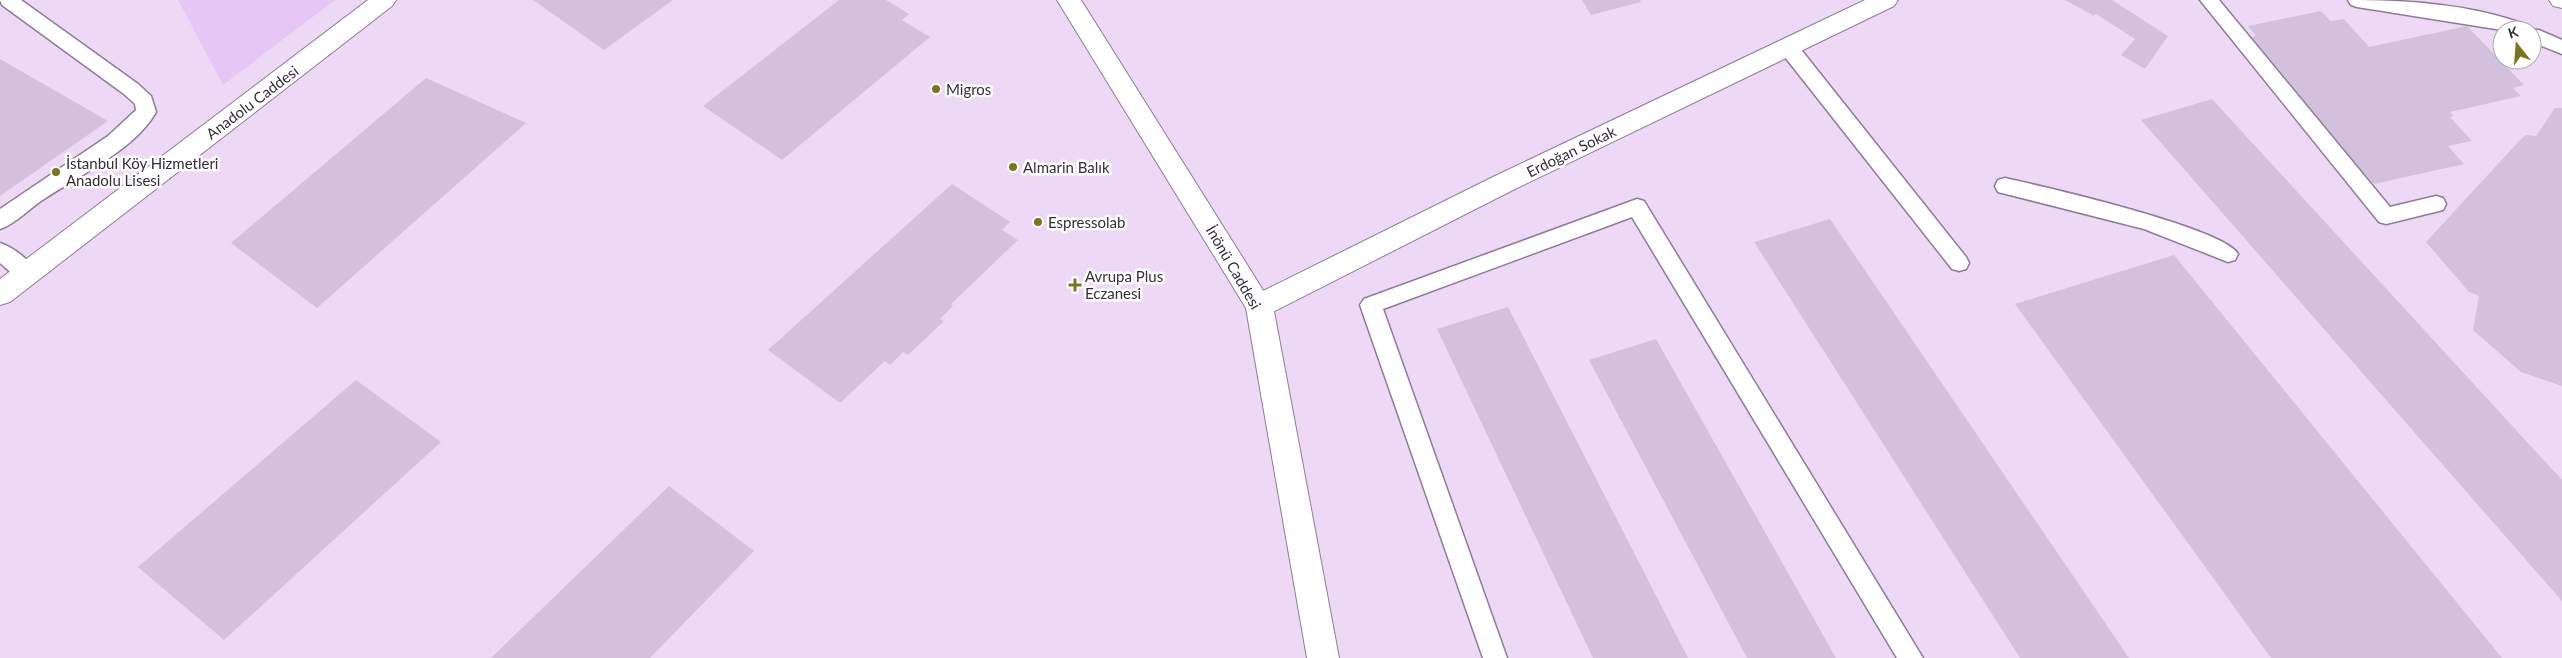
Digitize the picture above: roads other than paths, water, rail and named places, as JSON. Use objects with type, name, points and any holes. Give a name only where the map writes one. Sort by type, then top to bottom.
[{"type":"street","name":"Anadolu Caddesi","points":[[0,294],[384,0]]},
{"type":"street","name":"İnönü Caddesi","points":[[1069,0],[1259,306],[1323,658]]},
{"type":"street","name":"Erdoğan Sokak","points":[[1259,306],[1504,183],[1886,0]]},
{"type":"lane","points":[[0,221],[109,145],[137,124],[146,112],[144,101],[131,89],[8,0]]},
{"type":"lane","points":[[2208,0],[2386,216],[2436,204]]},
{"type":"lane","points":[[2358,0],[2492,21]]},
{"type":"lane","points":[[2542,39],[2562,47]]},
{"type":"lane","points":[[1788,47],[1959,263]]},
{"type":"lane","points":[[2006,186],[2111,209],[2185,234],[2228,254]]},
{"type":"lane","points":[[1495,658],[1371,305],[1637,207],[1911,658]]},
{"type":"lane","points":[[0,251],[27,273]]},
{"type":"place","name":"Migros","points":[[936,89]]},
{"type":"place","name":"Almarin Balık","points":[[1013,167]]},
{"type":"place","name":"İstanbul Köy Hizmetleri Anadolu Lisesi","points":[[56,172]]},
{"type":"place","name":"Espressolab","points":[[1038,222]]},
{"type":"place","name":"Avrupa Plus Eczanesi","points":[[1075,285]]}]
